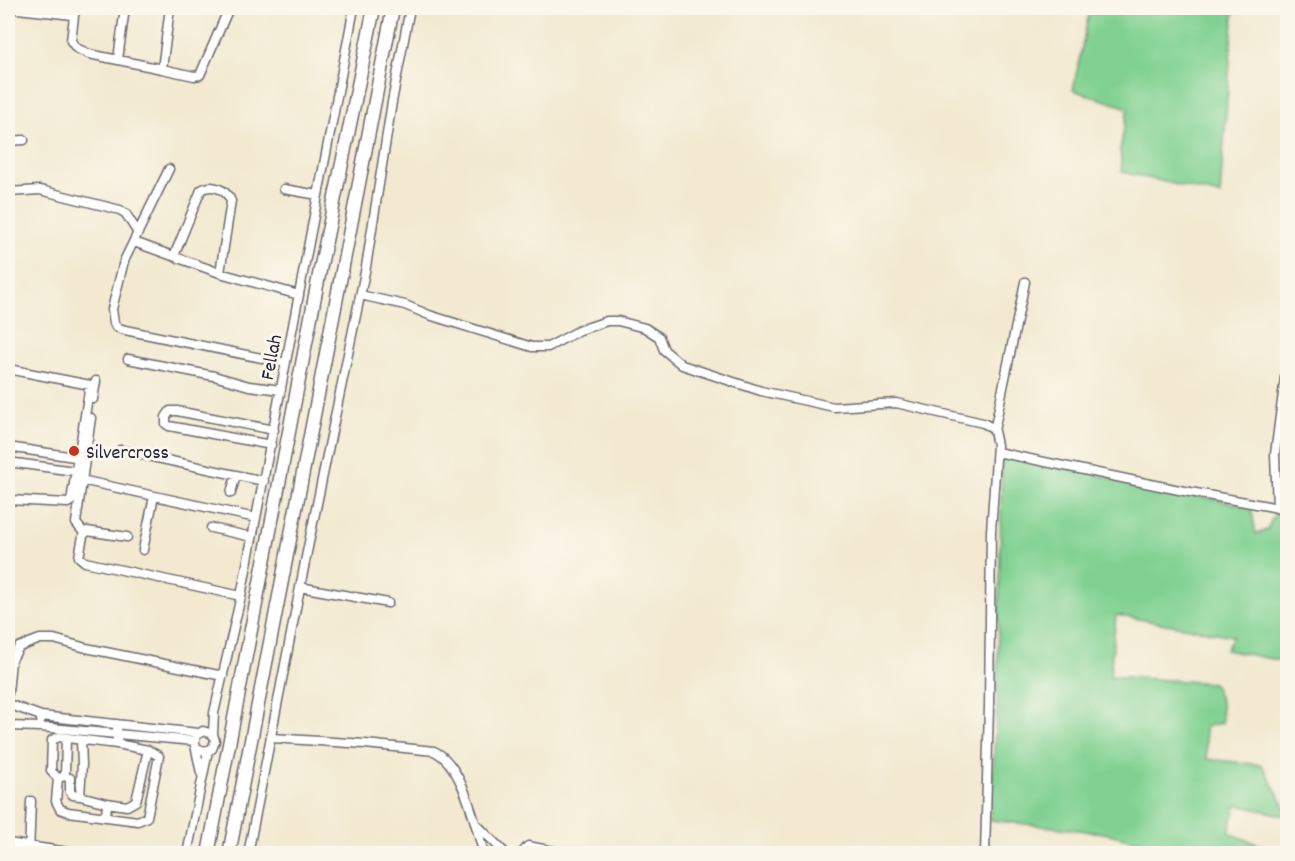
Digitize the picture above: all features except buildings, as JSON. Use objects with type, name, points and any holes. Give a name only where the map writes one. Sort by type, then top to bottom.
[{"type":"highway","points":[[208,854],[320,270],[374,8]]},
{"type":"highway","points":[[229,854],[393,8]]},
{"type":"street","points":[[8,8],[74,11],[71,35],[73,45],[89,54],[194,76],[200,75],[229,8]]},
{"type":"street","points":[[118,59],[125,8]]},
{"type":"street","points":[[162,69],[170,8]]},
{"type":"street","name":"Fellah","points":[[187,854],[208,751],[212,749],[215,741],[214,713],[241,596],[271,446],[354,8]]},
{"type":"street","points":[[249,854],[300,587],[360,295],[410,8]]},
{"type":"street","points":[[8,141],[24,141]]},
{"type":"street","points":[[169,169],[126,254],[112,309],[112,318],[116,327],[286,363]]},
{"type":"street","points":[[174,256],[201,190],[208,187],[218,188],[229,196],[231,201],[220,273]]},
{"type":"street","points":[[284,189],[318,195]]},
{"type":"street","points":[[8,192],[40,190],[120,210],[126,214],[136,238],[174,256],[220,273],[299,295]]},
{"type":"street","points":[[985,854],[991,531],[997,452],[994,431],[1025,282]]},
{"type":"street","points":[[360,295],[405,305],[429,315],[532,346],[548,347],[580,330],[607,321],[633,324],[659,337],[664,350],[682,365],[751,388],[834,407],[886,403],[907,405],[983,423],[994,431]]},
{"type":"street","points":[[1277,508],[1275,454],[1287,355]]},
{"type":"street","points":[[128,360],[214,376],[249,386],[281,390]]},
{"type":"street","points":[[8,369],[90,385],[76,524],[84,533]]},
{"type":"street","points":[[81,458],[96,381]]},
{"type":"street","points":[[271,446],[169,426],[166,424],[166,417],[170,411],[177,411],[274,430]]},
{"type":"street","points":[[8,447],[81,458]]},
{"type":"street","points":[[120,450],[264,481]]},
{"type":"street","points":[[997,452],[1277,508],[1287,512]]},
{"type":"street","points":[[8,462],[80,475],[154,496],[256,518]]},
{"type":"street","points":[[8,500],[68,503],[72,501],[80,475]]},
{"type":"street","points":[[231,493],[236,475]]},
{"type":"street","points":[[143,550],[154,496]]},
{"type":"street","points":[[211,528],[252,537]]},
{"type":"street","points":[[84,533],[90,531],[127,537]]},
{"type":"street","points":[[84,533],[79,557],[85,562],[241,596]]},
{"type":"street","points":[[300,587],[388,603]]},
{"type":"street","points":[[8,693],[9,661],[19,647],[46,638],[223,676]]},
{"type":"street","points":[[8,704],[41,716],[117,729],[198,738],[213,734]]},
{"type":"street","name":"Fellah","points":[[202,776],[198,738],[214,713]]},
{"type":"street","points":[[40,727],[41,716]]},
{"type":"street","points":[[8,726],[117,729]]},
{"type":"street","points":[[117,729],[117,744]]},
{"type":"street","points":[[66,738],[64,777],[56,801],[60,809],[68,812],[141,821],[147,817],[159,759],[156,753],[148,750],[117,744],[66,738],[56,737],[52,742],[51,771],[64,777],[81,779]]},
{"type":"street","points":[[198,738],[204,752],[208,751]]},
{"type":"street","points":[[272,738],[434,751],[444,758],[455,772],[466,796],[484,854]]},
{"type":"street","points":[[80,796],[81,740]]},
{"type":"street","points":[[64,777],[73,795],[127,806],[136,801],[148,750]]},
{"type":"street","points":[[29,850],[31,801]]},
{"type":"street","points":[[106,816],[107,803]]},
{"type":"street","points":[[474,822],[504,853]]},
{"type":"street","points":[[8,843],[29,850],[81,854]]},
{"type":"street","points":[[521,854],[528,846],[568,854]]},
{"type":"green space","points":[[1090,8],[1234,8],[1220,195],[1122,172],[1120,149],[1128,108],[1073,90]]},
{"type":"green space","points":[[1002,455],[1251,507],[1256,534],[1267,530],[1276,511],[1287,517],[1287,662],[1226,650],[1233,636],[1116,615],[1110,676],[1213,683],[1221,702],[1222,723],[1205,727],[1207,759],[1262,765],[1287,811],[1287,816],[1237,805],[1230,833],[1274,851],[1272,853],[1186,853],[1104,833],[990,820],[997,706]]},
{"type":"place","name":"Silvercross","points":[[74,451]]}]
